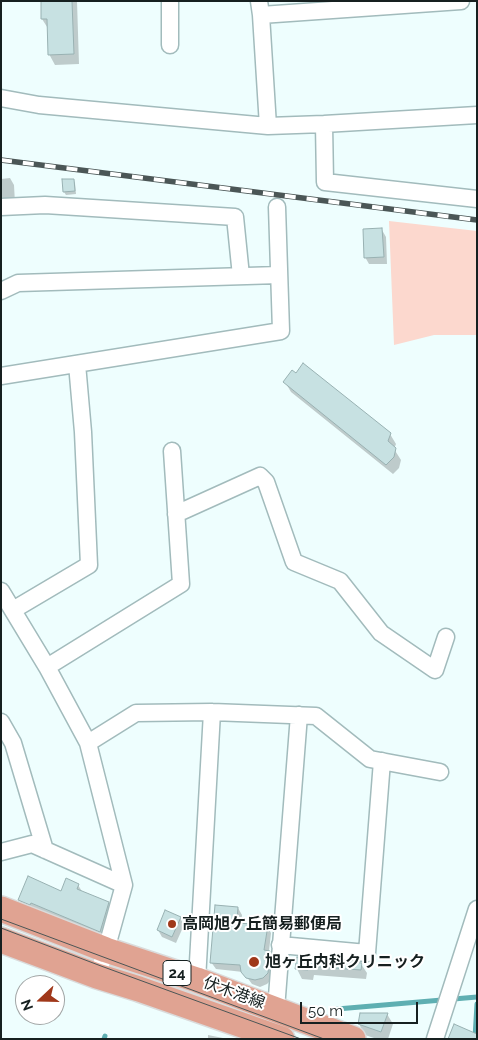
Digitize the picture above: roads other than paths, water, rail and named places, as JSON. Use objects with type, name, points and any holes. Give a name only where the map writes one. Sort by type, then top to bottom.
[{"type":"main road","name":"伏木港線","points":[[1,909],[106,950],[276,1008],[353,1039]]},
{"type":"main road","name":"伏木港線","points":[[1,940],[97,976],[282,1039]]},
{"type":"street","points":[[170,1],[170,45]]},
{"type":"street","points":[[268,126],[260,8],[461,1]]},
{"type":"street","points":[[1,98],[39,105],[268,126],[477,114]]},
{"type":"street","points":[[324,124],[325,182],[477,199]]},
{"type":"street","points":[[1,207],[45,205],[235,217],[241,276]]},
{"type":"street","points":[[1,376],[281,331],[277,206]]},
{"type":"street","points":[[1,291],[18,283],[279,274]]},
{"type":"street","points":[[13,610],[90,565],[84,432],[77,364]]},
{"type":"street","points":[[47,667],[181,584],[172,451]]},
{"type":"street","points":[[176,514],[260,476],[266,482],[294,562],[340,581],[381,633],[435,670],[446,636]]},
{"type":"street","points":[[1,591],[47,667],[88,743],[124,885],[97,976]]},
{"type":"street","points":[[88,743],[136,712],[212,712],[316,716],[370,759],[440,772]]},
{"type":"street","points":[[197,980],[212,712]]},
{"type":"street","points":[[276,1008],[299,715]]},
{"type":"street","points":[[1,722],[13,743],[45,850]]},
{"type":"street","points":[[280,945],[367,953],[382,761]]},
{"type":"street","points":[[1,852],[32,844],[124,885]]},
{"type":"street","points":[[435,1039],[477,909]]},
{"type":"waterway","points":[[337,1009],[477,997]]},
{"type":"waterway","points":[[475,1038],[477,1004]]},
{"type":"tram line","points":[[1,919],[324,1039]]},
{"type":"tram line","points":[[1,928],[301,1039]]},
{"type":"railway","points":[[1,160],[477,220]]},
{"type":"place","name":"高岡旭ケ丘簡易郵便局","points":[[172,924]]},
{"type":"place","name":"旭ヶ丘内科クリニック","points":[[254,962]]}]
